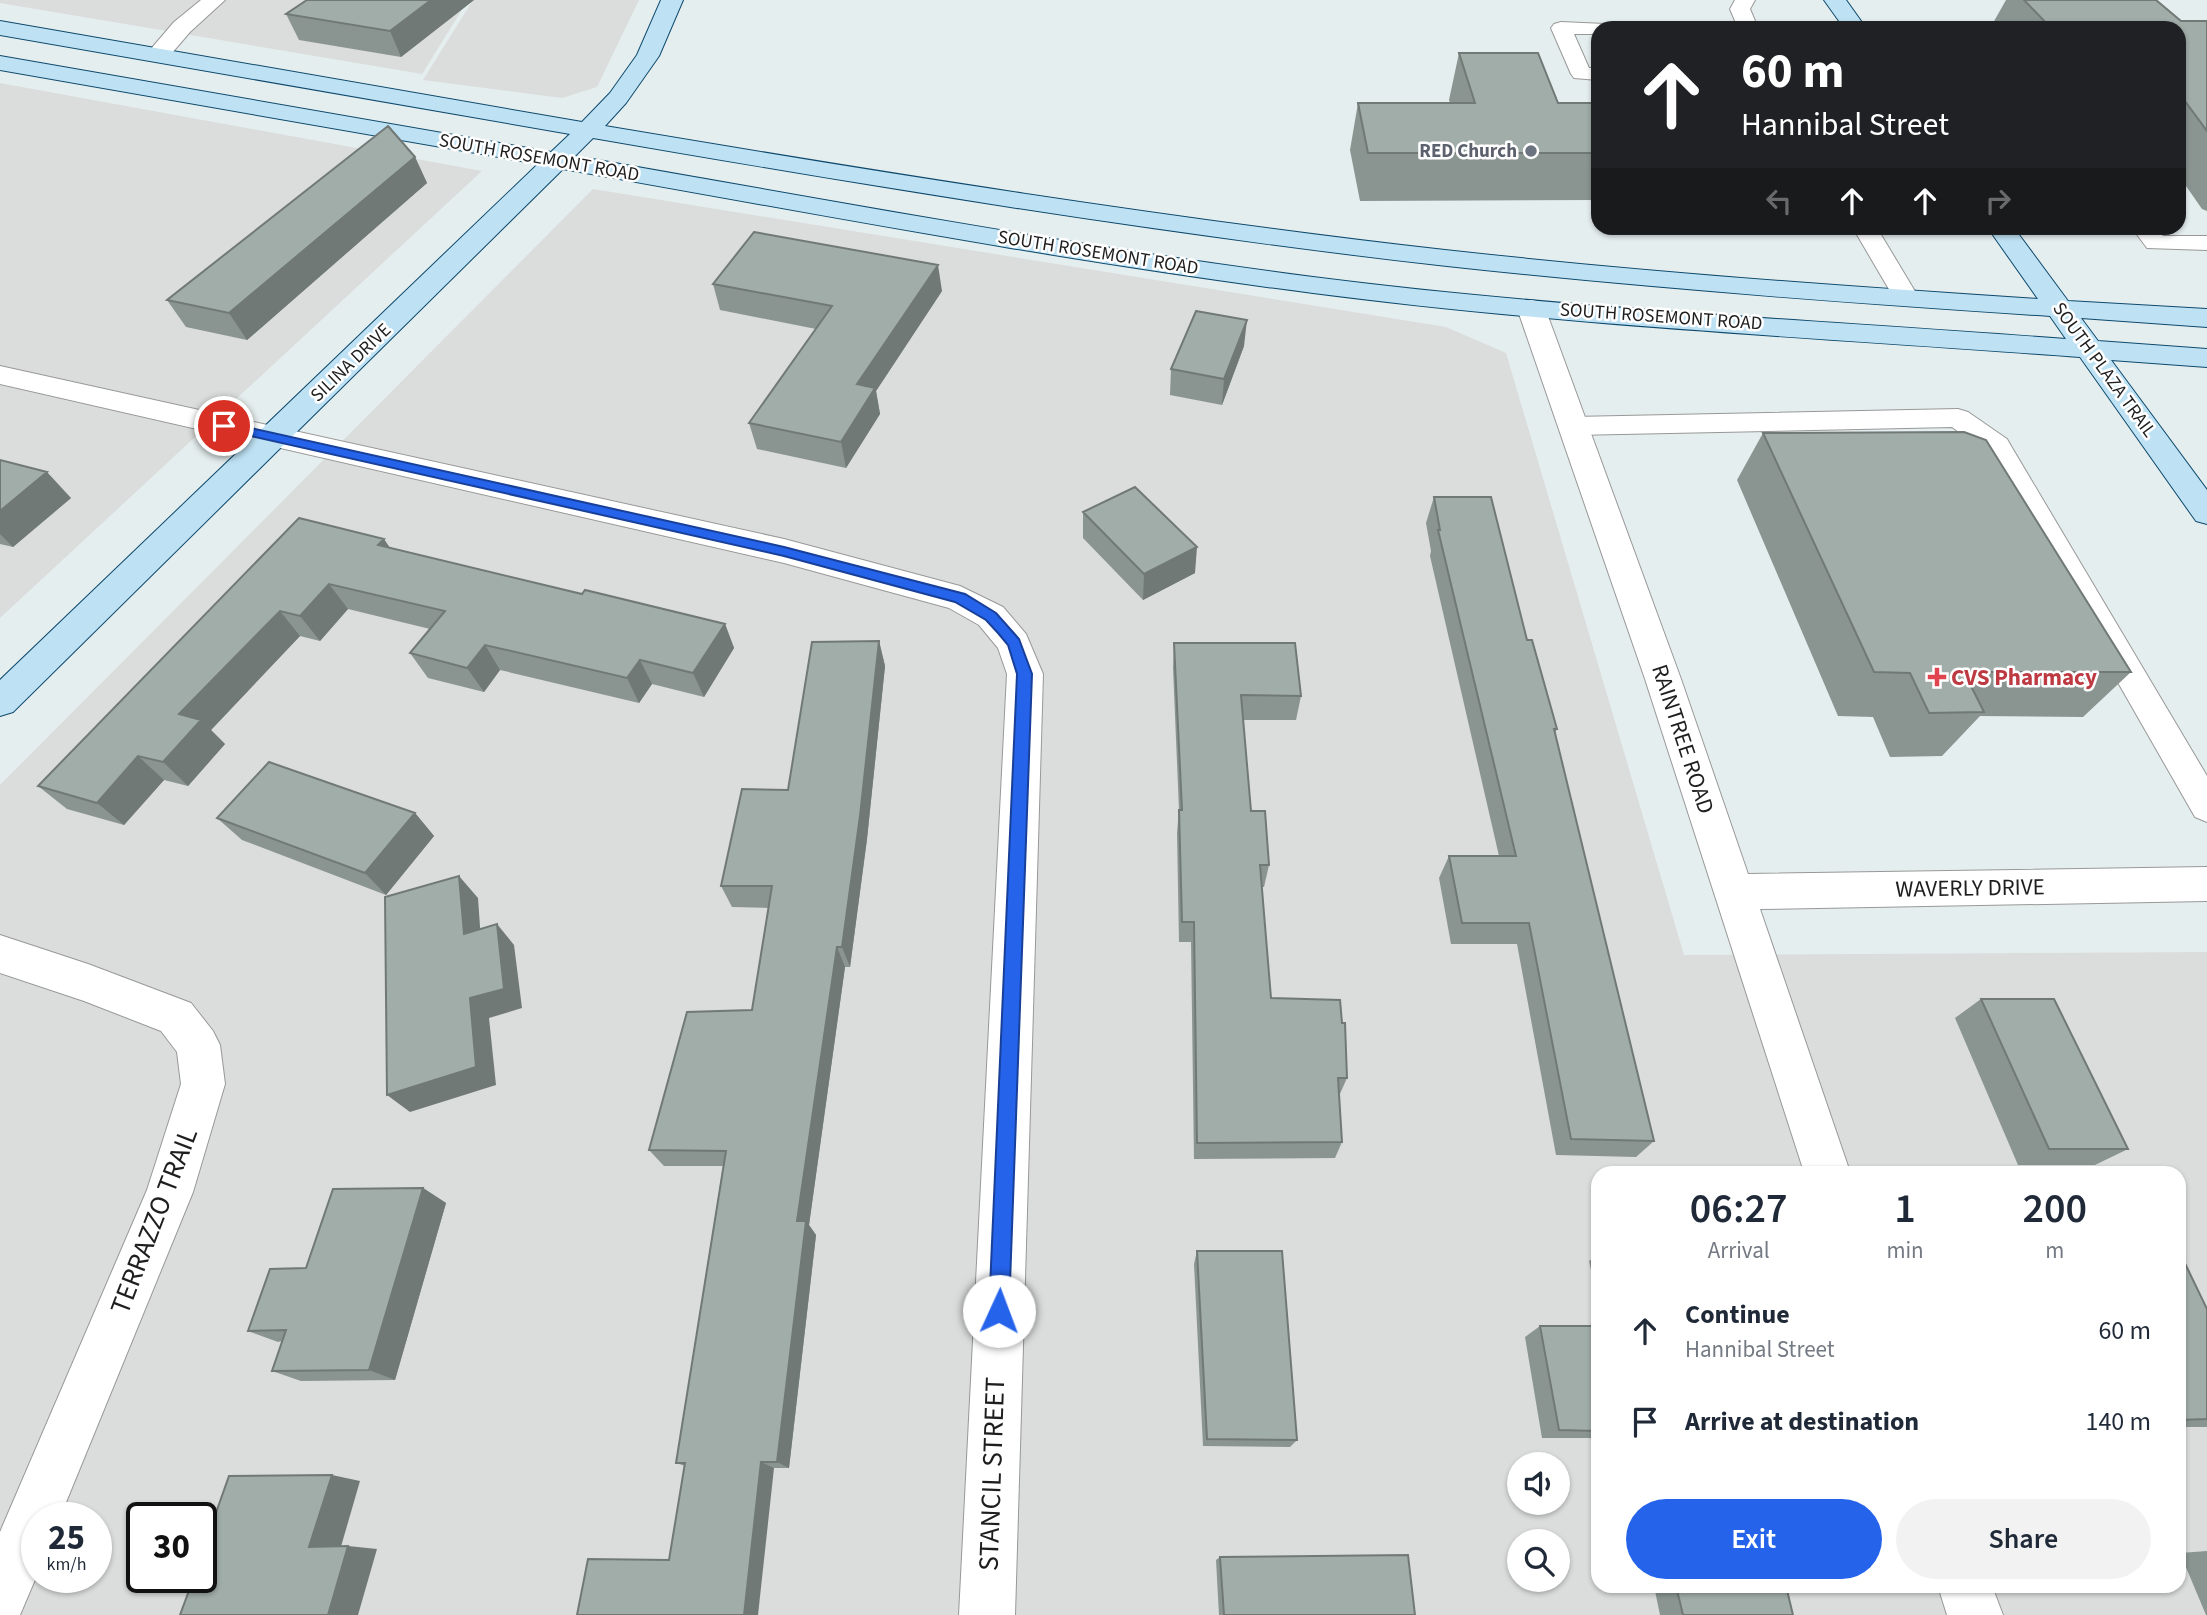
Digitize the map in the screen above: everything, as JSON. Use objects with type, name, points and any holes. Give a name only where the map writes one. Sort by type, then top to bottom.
[{"type":"main road","name":"SILINA DRIVE","points":[[0,702],[589,129],[618,98],[648,56],[672,0]]},
{"type":"main road","points":[[1835,0],[1850,21]]},
{"type":"main road","name":"SOUTH ROSEMONT ROAD","points":[[0,27],[1047,206],[1341,246],[1571,271],[1906,298],[2207,318]]},
{"type":"main road","name":"SOUTH ROSEMONT ROAD","points":[[0,63],[1044,245],[1313,285],[1531,308],[2207,358]]},
{"type":"main road","name":"SOUTH PLAZA TRAIL","points":[[2006,235],[2207,513]]},
{"type":"street","points":[[158,55],[182,27],[214,0]]},
{"type":"street","name":"RAINTREE ROAD","points":[[1531,308],[1663,679],[1825,1166]]},
{"type":"street","name":"STANCIL STREET","points":[[0,375],[784,551],[960,598],[991,616],[1014,643],[1025,674],[987,1615]]},
{"type":"street","name":"WAVERLY DRIVE","points":[[1734,892],[2207,884]]},
{"type":"street","name":"TERRAZZO TRAIL","points":[[0,954],[89,983],[176,1017],[198,1045],[203,1084],[170,1192],[0,1597]]},
{"type":"street","points":[[1967,1593],[1975,1615]]},
{"type":"lane","points":[[1745,0],[1740,9],[1745,21]]},
{"type":"lane","points":[[1591,28],[1561,28],[1581,74],[1591,74]]},
{"type":"lane","points":[[1868,235],[1906,298]]},
{"type":"lane","points":[[2150,235],[2156,243],[2207,243]]},
{"type":"lane","points":[[1573,426],[1958,418],[1997,446],[2207,807]]},
{"type":"shaded area","points":[[0,0],[468,0],[422,74],[0,3]]},
{"type":"shaded area","points":[[473,0],[639,0],[597,87],[562,98],[423,80]]},
{"type":"shaded area","points":[[0,83],[482,171],[0,618]]},
{"type":"shaded area","points":[[593,189],[1446,327],[1506,353],[1684,955],[2207,952],[2207,1615],[0,1615],[0,785]]},
{"type":"building","points":[[307,0],[431,0],[390,31],[286,14]]},
{"type":"building","points":[[2024,0],[2156,0],[2181,21],[2044,21]]},
{"type":"building","points":[[2186,21],[2207,21],[2207,131],[2186,102]]},
{"type":"building","points":[[1459,53],[1538,53],[1558,103],[1591,103],[1591,153],[1368,153],[1358,103],[1475,103]]},
{"type":"building","points":[[388,126],[415,157],[229,313],[167,300]]},
{"type":"building","points":[[754,232],[938,265],[857,384],[875,388],[841,442],[749,423],[832,306],[713,284]]},
{"type":"building","points":[[1196,311],[1247,320],[1224,379],[1171,369]]},
{"type":"building","points":[[1964,432],[1986,440],[2131,672],[1964,672],[1984,712],[1929,713],[1910,673],[1874,672],[1763,433]]},
{"type":"building","points":[[0,460],[47,472],[0,511]]},
{"type":"building","points":[[1135,487],[1197,547],[1144,574],[1083,512]]},
{"type":"building","points":[[1434,497],[1491,497],[1527,640],[1532,640],[1557,729],[1554,729],[1654,1141],[1571,1139],[1529,923],[1462,923],[1449,856],[1516,856],[1438,530]]},
{"type":"building","points":[[299,518],[384,539],[378,545],[582,594],[585,590],[725,624],[693,673],[640,660],[627,678],[485,645],[467,668],[410,653],[445,611],[329,584],[300,616],[280,611],[179,714],[201,720],[163,762],[138,756],[97,803],[38,786]]},
{"type":"building","points":[[879,641],[860,816],[842,947],[837,947],[797,1221],[806,1221],[777,1462],[761,1462],[744,1615],[577,1615],[588,1559],[669,1560],[685,1463],[676,1463],[726,1151],[649,1150],[687,1012],[752,1010],[772,886],[721,886],[742,789],[788,790],[812,642]]},
{"type":"building","points":[[1174,643],[1295,643],[1301,696],[1241,695],[1251,811],[1265,811],[1269,865],[1260,865],[1271,998],[1340,1000],[1342,1023],[1345,1023],[1347,1078],[1338,1078],[1342,1142],[1197,1143],[1194,922],[1182,922],[1179,810],[1182,810]]},
{"type":"building","points":[[269,762],[415,813],[365,873],[217,818]]},
{"type":"building","points":[[459,876],[464,934],[497,924],[504,989],[470,998],[476,1067],[387,1095],[385,897]]},
{"type":"building","points":[[1981,999],[2054,999],[2128,1149],[2049,1149]]},
{"type":"building","points":[[423,1188],[369,1370],[272,1371],[286,1330],[248,1331],[270,1269],[306,1268],[333,1189]]},
{"type":"building","points":[[1197,1251],[1282,1251],[1297,1440],[1207,1439]]},
{"type":"building","points":[[2186,1266],[2207,1309],[2207,1419],[2186,1420]]},
{"type":"building","points":[[1540,1326],[1591,1326],[1591,1431],[1559,1430]]},
{"type":"building","points":[[332,1475],[309,1547],[348,1546],[328,1615],[180,1615],[188,1593],[217,1593],[217,1510],[229,1476]]},
{"type":"building","points":[[1408,1555],[1415,1615],[1224,1615],[1220,1557]]},
{"type":"building","points":[[1678,1593],[1788,1593],[1793,1615],[1683,1615]]},
{"type":"place","name":"RED Church","points":[[1531,151]]},
{"type":"place","name":"CVS Pharmacy","points":[[1937,677]]},
{"type":"route","points":[[224,426],[784,551],[960,598],[991,616],[1003,629],[1014,643],[1025,674],[999,1311]]}]
